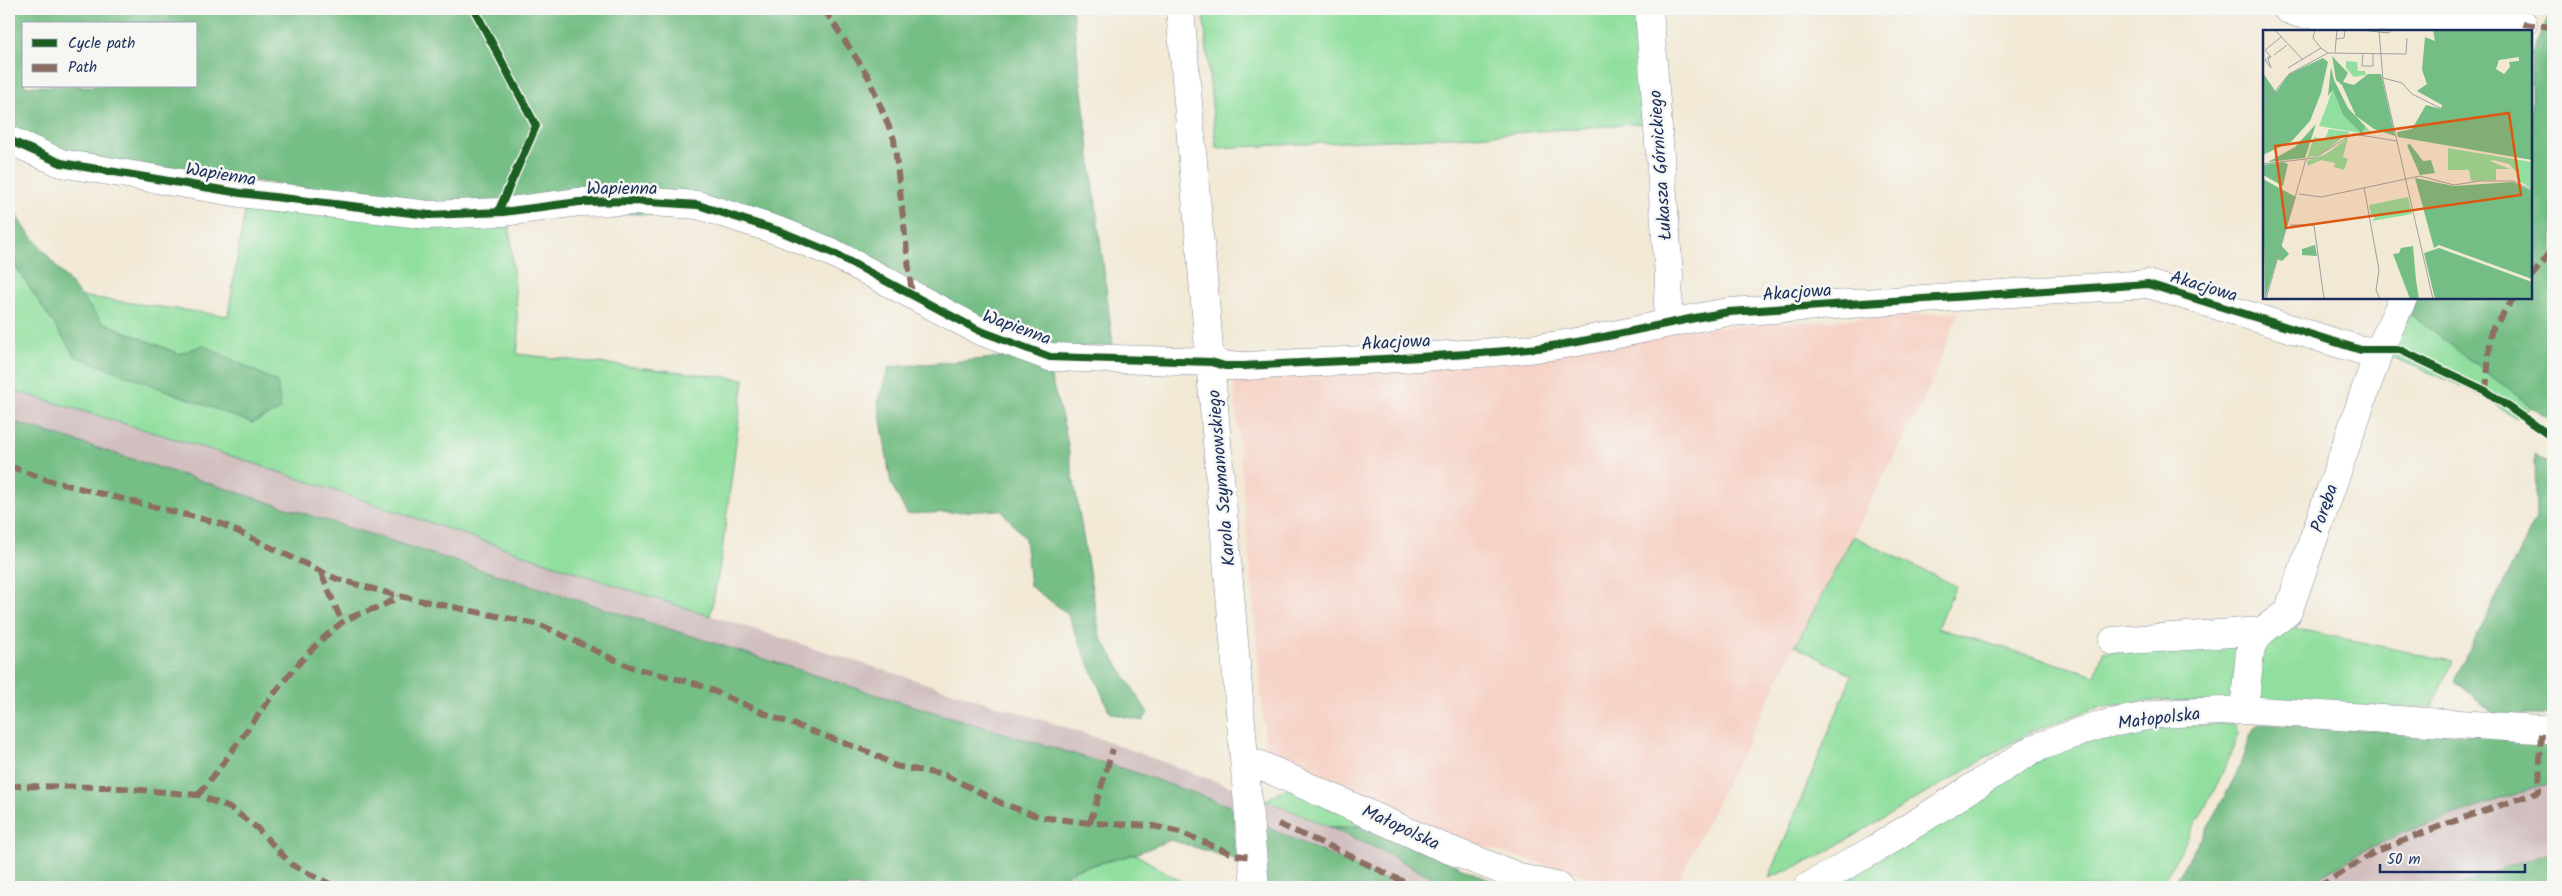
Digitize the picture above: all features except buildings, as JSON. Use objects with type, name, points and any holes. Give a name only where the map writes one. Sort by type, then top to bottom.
[{"type":"street","name":"Karola Szymanowskiego","points":[[1180,9],[1255,887]]},
{"type":"street","name":"Łukasza Górnickiego","points":[[1649,9],[1669,276],[1666,322]]},
{"type":"street","points":[[2287,9],[2301,14],[2524,21]]},
{"type":"street","name":"Wapienna","points":[[9,140],[60,163],[240,193],[429,215],[503,212],[579,202],[634,201],[698,205],[782,232],[833,253],[978,330],[1050,357],[1211,362]]},
{"type":"street","name":"Akacjowa","points":[[1211,362],[1225,366],[1245,366],[1518,350],[1641,330],[1666,322],[1774,308],[2148,284],[2340,344],[2361,350],[2379,351]]},
{"type":"street","name":"Poręba","points":[[2244,710],[2250,652],[2262,631],[2288,612],[2379,351],[2403,299]]},
{"type":"street","points":[[2113,641],[2262,631]]},
{"type":"street","name":"Małopolska","points":[[1808,887],[1875,849],[2033,749],[2096,726],[2158,714],[2244,710],[2553,730]]},
{"type":"street","name":"Małopolska","points":[[1246,766],[1260,765],[1435,844],[1524,879],[1559,887]]},
{"type":"shaded area","points":[[1959,312],[1928,391],[1795,646],[1675,887],[1624,887],[1446,836],[1266,748],[1233,373],[1663,331]]},
{"type":"shaded area","points":[[9,389],[238,458],[614,585],[1096,737],[1266,800],[1378,849],[1451,887],[1401,887],[1233,812],[1233,807],[1134,772],[897,701],[9,420]]},
{"type":"shaded area","points":[[2553,784],[2553,852],[2487,874],[2456,887],[2304,887],[2353,857],[2400,834],[2527,790]]},
{"type":"green space","points":[[9,9],[1072,9],[1113,345],[1050,349],[990,329],[788,221],[422,204],[59,154],[9,130]]},
{"type":"green space","points":[[1203,9],[1638,11],[1647,123],[1474,136],[1216,148]]},
{"type":"green space","points":[[2553,9],[2553,423],[2410,314],[2417,299],[2532,299],[2532,53]]},
{"type":"green space","points":[[9,192],[20,222],[9,219]]},
{"type":"green space","points":[[246,203],[509,222],[519,335],[517,354],[744,379],[721,560],[710,616],[238,458],[9,389],[9,256],[75,356],[179,354],[102,322],[80,296],[228,316]]},
{"type":"green space","points":[[9,219],[20,222],[102,322],[179,354],[203,345],[277,382],[281,410],[252,423],[75,356],[9,256]]},
{"type":"green space","points":[[2410,314],[2532,407],[2516,418],[2481,394],[2385,354]]},
{"type":"green space","points":[[1009,357],[1047,363],[1065,429],[1100,636],[1148,713],[1143,721],[1110,713],[1067,613],[1030,586],[1025,538],[1001,510],[907,514],[891,484],[878,401],[889,367]]},
{"type":"green space","points":[[9,420],[897,701],[1134,772],[1233,807],[1237,860],[1171,840],[1135,854],[1073,870],[1059,887],[9,887]]},
{"type":"green space","points":[[2535,454],[2553,467],[2553,715],[2495,715],[2454,681],[2536,518]]},
{"type":"green space","points":[[1853,536],[1956,586],[1937,628],[2095,675],[2103,652],[2239,636],[2233,699],[2222,703],[2159,700],[2098,707],[2028,733],[1816,858],[1769,878],[1852,675],[1795,646]]},
{"type":"green space","points":[[2293,628],[2452,661],[2432,707],[2294,707],[2256,702],[2261,645],[2282,629]]},
{"type":"green space","points":[[2234,723],[2238,733],[2236,743],[2212,795],[2160,887],[1836,887],[2026,767],[2058,751],[2125,730]]},
{"type":"green space","points":[[2258,724],[2553,739],[2553,784],[2527,790],[2400,834],[2353,857],[2304,887],[2172,887],[2227,792],[2243,759],[2250,736]]},
{"type":"green space","points":[[1287,788],[1367,826],[1329,827],[1266,800]]},
{"type":"green space","points":[[1260,824],[1401,887],[1266,887]]},
{"type":"green space","points":[[1367,826],[1503,886],[1451,887],[1378,849],[1329,827]]},
{"type":"green space","points":[[2553,852],[2553,887],[2456,887],[2487,874]]},
{"type":"green space","points":[[1135,854],[1191,887],[1073,887],[1073,870]]},
{"type":"marked path","points":[[824,9],[868,76],[894,139],[912,295]]},
{"type":"marked path","points":[[2523,24],[2553,27]]},
{"type":"marked path","points":[[2532,276],[2553,249]]},
{"type":"marked path","points":[[2486,391],[2491,331],[2513,299]]},
{"type":"marked path","points":[[9,466],[47,480],[222,524],[337,579],[399,596],[541,625],[630,667],[697,684],[776,718],[874,754],[895,766],[945,775],[1003,804],[1040,817],[1090,823],[1153,826],[1180,832],[1235,855],[1252,857]]},
{"type":"marked path","points":[[321,573],[342,622]]},
{"type":"marked path","points":[[198,795],[282,684],[319,643],[346,620],[384,605],[399,596]]},
{"type":"marked path","points":[[2318,887],[2375,852],[2443,825],[2539,792],[2541,730]]},
{"type":"marked path","points":[[1090,823],[1113,749]]},
{"type":"marked path","points":[[9,786],[108,787],[198,795],[232,809],[257,828],[292,865],[336,887]]},
{"type":"marked path","points":[[1278,824],[1334,848],[1414,887]]},
{"type":"cycle path","points":[[474,9],[536,126],[498,212]]},
{"type":"cycle path","points":[[9,140],[61,163],[240,193],[429,215],[503,212],[579,202],[634,201],[698,205],[782,232],[833,253],[978,330],[1050,357],[1211,362],[1225,366],[1245,366],[1449,355],[1517,350],[1571,343],[1729,312],[2148,284],[2361,350],[2400,350],[2486,391],[2553,438]]}]
